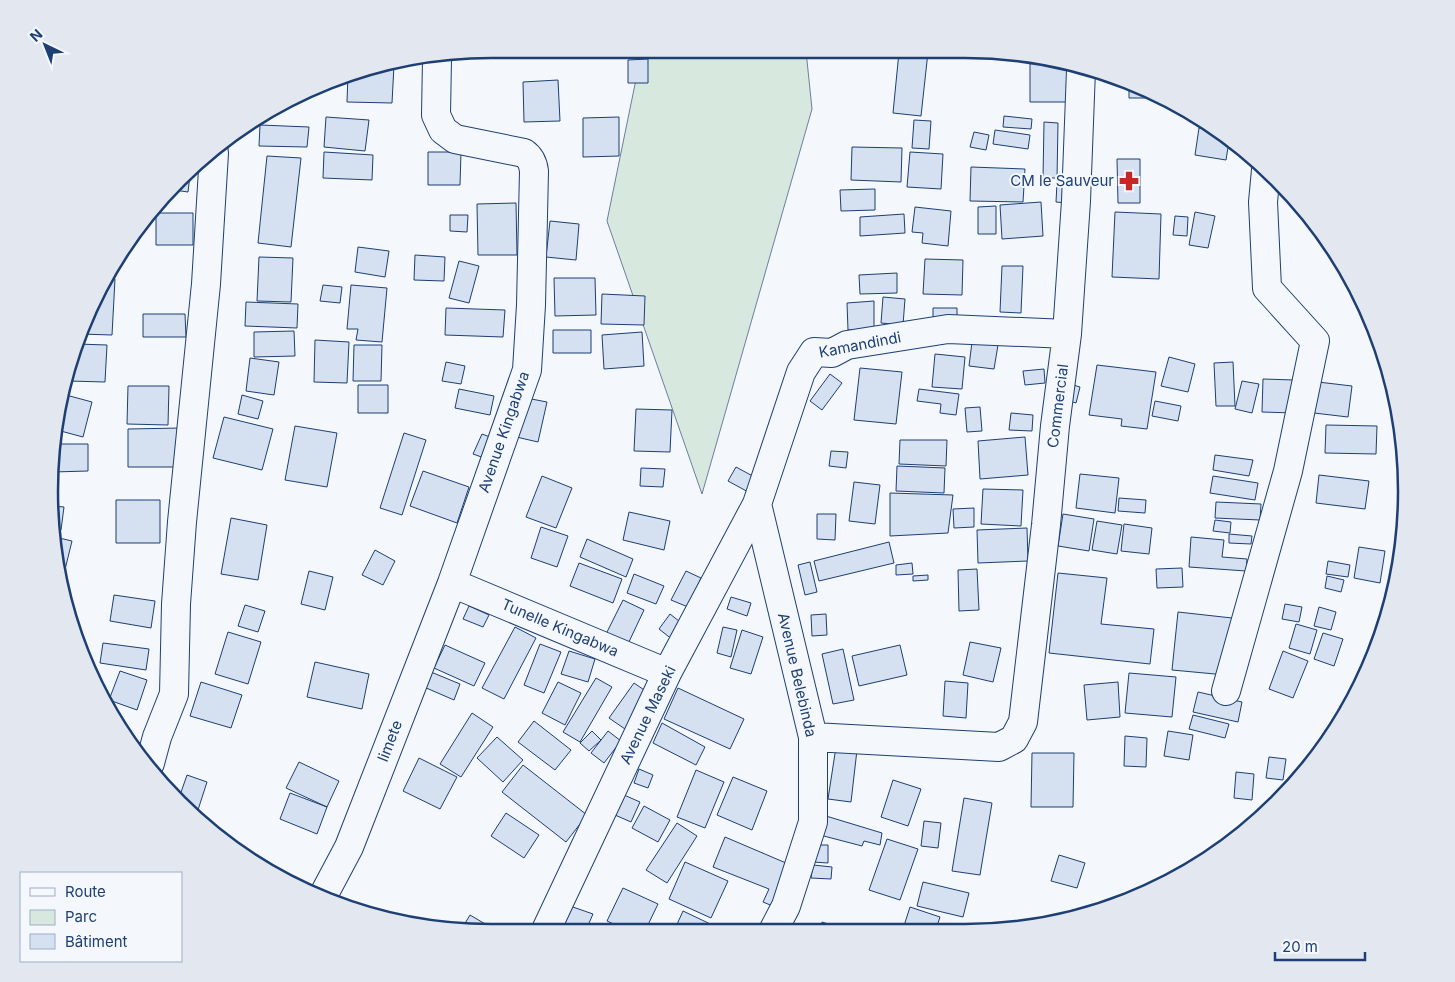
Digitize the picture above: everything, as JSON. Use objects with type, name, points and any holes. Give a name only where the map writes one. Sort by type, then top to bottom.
[{"type":"street","name":"Avenue Kingabwa","points":[[436,61],[436,115],[443,130],[455,139],[524,153],[530,158],[534,171],[531,305],[527,370],[452,583]]},
{"type":"street","name":"Commercial","points":[[813,737],[999,747],[1014,739],[1023,722],[1046,525],[1055,426],[1067,334],[1076,201],[1081,74]]},
{"type":"street","points":[[151,760],[157,737],[174,694],[176,604],[182,522],[206,284],[214,158]]},
{"type":"street","points":[[1226,692],[1288,471],[1315,341],[1267,288],[1263,202],[1265,179]]},
{"type":"street","name":"Kamandindi","points":[[757,504],[801,372],[814,352],[832,353],[847,345],[948,329],[1067,334]]},
{"type":"street","name":"Avenue Maseki","points":[[549,924],[667,673],[757,504]]},
{"type":"street","name":"Avenue Belebinda","points":[[757,504],[813,737],[814,822],[786,906],[777,924]]},
{"type":"street","name":"Tunelle Kingabwa","points":[[452,583],[667,673]]},
{"type":"street","name":"limete","points":[[325,892],[349,847],[452,583]]},
{"type":"green space","points":[[640,58],[807,58],[812,109],[702,494],[607,221]]},
{"type":"building","points":[[898,58],[927,58],[921,116],[893,113]]},
{"type":"building","points":[[648,59],[648,83],[628,83],[628,60]]},
{"type":"building","points":[[1030,63],[1071,71],[1071,102],[1030,102]]},
{"type":"building","points":[[394,69],[392,103],[347,102],[348,82]]},
{"type":"building","points":[[558,80],[560,121],[524,122],[523,82]]},
{"type":"building","points":[[1129,90],[1146,97],[1146,98],[1129,98]]},
{"type":"building","points":[[1004,116],[1032,119],[1031,129],[1003,127]]},
{"type":"building","points":[[326,117],[369,120],[365,151],[324,147]]},
{"type":"building","points":[[619,117],[619,156],[583,157],[583,118]]},
{"type":"building","points":[[914,120],[931,121],[929,149],[912,148]]},
{"type":"building","points":[[1044,122],[1058,123],[1057,178],[1043,178]]},
{"type":"building","points":[[260,125],[309,127],[307,147],[259,146]]},
{"type":"building","points":[[1199,128],[1228,147],[1226,160],[1195,155]]},
{"type":"building","points":[[995,130],[1030,135],[1028,149],[993,144]]},
{"type":"building","points":[[974,132],[989,135],[986,150],[970,147]]},
{"type":"building","points":[[852,147],[902,148],[901,182],[851,180]]},
{"type":"building","points":[[324,152],[373,155],[372,180],[323,178]]},
{"type":"building","points":[[428,152],[461,152],[460,185],[428,185]]},
{"type":"building","points":[[910,152],[943,154],[941,189],[907,187]]},
{"type":"building","points":[[267,156],[301,158],[291,247],[258,243]]},
{"type":"building","name":"CM le Sauveur","points":[[1117,159],[1140,159],[1140,203],[1118,203]]},
{"type":"building","points":[[971,167],[1025,169],[1023,202],[970,201]]},
{"type":"building","points":[[190,179],[188,192],[178,191]]},
{"type":"building","points":[[1057,183],[1068,184],[1067,203],[1056,202]]},
{"type":"building","points":[[875,189],[875,210],[841,211],[840,190]]},
{"type":"building","points":[[1041,202],[1043,236],[1002,239],[1000,205]]},
{"type":"building","points":[[516,203],[517,255],[478,255],[477,204]]},
{"type":"building","points":[[996,206],[996,234],[978,234],[978,207]]},
{"type":"building","points":[[915,207],[951,211],[948,246],[922,243],[923,233],[912,232]]},
{"type":"building","points":[[1115,212],[1161,214],[1159,279],[1112,277]]},
{"type":"building","points":[[1195,212],[1215,216],[1208,248],[1189,245]]},
{"type":"building","points":[[158,213],[193,213],[193,245],[156,245],[156,216]]},
{"type":"building","points":[[904,214],[905,233],[860,236],[860,217]]},
{"type":"building","points":[[450,215],[468,215],[467,232],[450,231]]},
{"type":"building","points":[[1175,216],[1188,217],[1187,236],[1173,235]]},
{"type":"building","points":[[550,221],[579,224],[576,260],[546,257]]},
{"type":"building","points":[[358,247],[389,251],[385,277],[355,272]]},
{"type":"building","points":[[415,255],[445,257],[444,281],[414,280]]},
{"type":"building","points":[[259,257],[293,258],[291,302],[257,301]]},
{"type":"building","points":[[925,259],[963,260],[962,295],[923,294]]},
{"type":"building","points":[[459,261],[479,266],[469,303],[449,298]]},
{"type":"building","points":[[1002,266],[1023,266],[1021,313],[1000,312]]},
{"type":"building","points":[[897,273],[897,293],[860,294],[859,275]]},
{"type":"building","points":[[554,278],[595,278],[596,315],[555,316]]},
{"type":"building","points":[[113,279],[115,279],[112,335],[87,334],[102,299]]},
{"type":"building","points":[[323,285],[342,287],[340,303],[320,301]]},
{"type":"building","points":[[351,285],[387,288],[382,342],[356,340],[358,329],[347,329]]},
{"type":"building","points":[[602,294],[645,296],[644,325],[601,324]]},
{"type":"building","points":[[883,297],[905,299],[903,325],[881,323]]},
{"type":"building","points":[[874,301],[874,329],[848,330],[847,303]]},
{"type":"building","points":[[246,302],[298,304],[297,328],[245,326]]},
{"type":"building","points":[[446,308],[505,310],[503,337],[445,335]]},
{"type":"building","points":[[933,308],[957,308],[957,319],[933,318]]},
{"type":"building","points":[[143,314],[185,314],[186,337],[143,337]]},
{"type":"building","points":[[553,330],[591,330],[591,353],[553,353]]},
{"type":"building","points":[[294,331],[295,356],[254,357],[254,332]]},
{"type":"building","points":[[642,332],[644,366],[604,369],[602,335]]},
{"type":"building","points":[[315,340],[349,342],[347,383],[314,382]]},
{"type":"building","points":[[972,342],[998,345],[994,369],[969,366]]},
{"type":"building","points":[[84,344],[107,345],[105,382],[72,381]]},
{"type":"building","points":[[354,345],[382,345],[381,381],[353,381]]},
{"type":"building","points":[[935,354],[965,357],[962,389],[932,387]]},
{"type":"building","points":[[1169,357],[1195,364],[1188,392],[1161,386]]},
{"type":"building","points":[[250,358],[279,362],[274,395],[246,391]]},
{"type":"building","points":[[446,362],[465,366],[461,384],[442,381]]},
{"type":"building","points":[[1233,362],[1235,406],[1216,406],[1214,363]]},
{"type":"building","points":[[1097,365],[1156,372],[1147,429],[1121,426],[1122,419],[1089,415]]},
{"type":"building","points":[[860,368],[902,372],[896,424],[854,420]]},
{"type":"building","points":[[1044,369],[1045,383],[1025,385],[1023,371]]},
{"type":"building","points":[[830,374],[842,383],[822,410],[810,401]]},
{"type":"building","points":[[1263,379],[1294,380],[1294,413],[1262,412]]},
{"type":"building","points":[[1242,381],[1259,384],[1252,413],[1235,409]]},
{"type":"building","points":[[1318,382],[1352,386],[1348,417],[1314,413]]},
{"type":"building","points":[[1070,384],[1080,387],[1076,403],[1066,400]]},
{"type":"building","points":[[358,385],[388,385],[388,413],[358,413]]},
{"type":"building","points":[[128,386],[169,386],[168,425],[127,424]]},
{"type":"building","points":[[459,389],[494,396],[490,415],[455,408]]},
{"type":"building","points":[[919,389],[959,394],[956,415],[940,413],[941,404],[917,401]]},
{"type":"building","points":[[242,395],[263,401],[258,419],[238,414]]},
{"type":"building","points":[[68,396],[92,402],[83,437],[61,431]]},
{"type":"building","points":[[521,397],[547,402],[538,442],[512,436]]},
{"type":"building","points":[[1155,401],[1181,406],[1178,421],[1152,416]]},
{"type":"building","points":[[980,407],[982,431],[967,432],[965,408]]},
{"type":"building","points":[[636,409],[672,410],[670,452],[634,451]]},
{"type":"building","points":[[1011,413],[1033,415],[1032,431],[1009,430]]},
{"type":"building","points":[[224,417],[273,429],[262,470],[213,458]]},
{"type":"building","points":[[1326,425],[1377,426],[1376,454],[1325,453]]},
{"type":"building","points":[[295,426],[337,433],[327,487],[285,480]]},
{"type":"building","points":[[181,428],[181,467],[128,467],[128,429]]},
{"type":"building","points":[[404,433],[426,440],[402,515],[380,508]]},
{"type":"building","points":[[482,434],[498,440],[490,460],[473,454]]},
{"type":"building","points":[[1025,437],[1028,475],[980,479],[978,441]]},
{"type":"building","points":[[900,440],[947,440],[946,466],[899,464]]},
{"type":"building","points":[[60,444],[88,444],[88,471],[58,472]]},
{"type":"building","points":[[831,451],[848,452],[846,468],[829,466]]},
{"type":"building","points":[[1215,455],[1253,460],[1249,476],[1213,470]]},
{"type":"building","points":[[897,466],[945,468],[944,493],[896,491]]},
{"type":"building","points":[[736,467],[760,480],[752,494],[728,481]]},
{"type":"building","points":[[641,468],[665,469],[663,487],[640,486]]},
{"type":"building","points":[[423,471],[469,487],[457,523],[410,506]]},
{"type":"building","points":[[1080,474],[1119,478],[1115,513],[1076,508]]},
{"type":"building","points":[[1319,475],[1369,481],[1365,509],[1316,503]]},
{"type":"building","points":[[542,476],[572,488],[556,528],[526,517]]},
{"type":"building","points":[[1213,476],[1258,483],[1255,500],[1210,493]]},
{"type":"building","points":[[854,482],[880,485],[875,524],[849,521]]},
{"type":"building","points":[[983,489],[1023,490],[1021,526],[981,524]]},
{"type":"building","points":[[890,493],[953,495],[948,533],[890,536]]},
{"type":"building","points":[[1119,498],[1146,500],[1145,513],[1118,511]]},
{"type":"building","points":[[116,500],[160,500],[160,543],[116,543]]},
{"type":"building","points":[[1216,502],[1261,504],[1260,520],[1215,518]]},
{"type":"building","points":[[58,506],[64,507],[61,530],[59,530]]},
{"type":"building","points":[[974,508],[974,527],[954,528],[953,509]]},
{"type":"building","points":[[629,512],[670,521],[664,550],[623,540]]},
{"type":"building","points":[[817,514],[836,514],[835,540],[817,539]]},
{"type":"building","points":[[1063,514],[1094,519],[1089,551],[1058,546]]},
{"type":"building","points":[[231,518],[267,525],[258,580],[221,574]]},
{"type":"building","points":[[1215,520],[1231,522],[1230,533],[1213,531]]},
{"type":"building","points":[[1097,521],[1122,525],[1117,554],[1092,550]]},
{"type":"building","points":[[1124,524],[1152,528],[1149,554],[1121,551]]},
{"type":"building","points":[[541,527],[568,536],[557,567],[531,558]]},
{"type":"building","points":[[1027,528],[1028,561],[978,563],[977,530]]},
{"type":"building","points":[[1229,534],[1252,536],[1251,544],[1229,543]]},
{"type":"building","points":[[1191,537],[1224,540],[1222,557],[1247,559],[1246,571],[1189,567]]},
{"type":"building","points":[[60,538],[72,541],[65,570]]},
{"type":"building","points":[[587,539],[633,559],[626,577],[580,557]]},
{"type":"building","points":[[889,542],[894,563],[819,581],[814,561]]},
{"type":"building","points":[[1359,547],[1385,551],[1380,583],[1354,578]]},
{"type":"building","points":[[375,550],[395,561],[383,585],[362,575]]},
{"type":"building","points":[[1328,561],[1350,565],[1348,577],[1326,574]]},
{"type":"building","points":[[810,562],[817,592],[805,595],[798,565]]},
{"type":"building","points":[[579,563],[622,579],[613,603],[570,586]]},
{"type":"building","points":[[912,563],[913,574],[896,575],[896,565]]},
{"type":"building","points":[[1182,568],[1183,587],[1157,588],[1156,569]]},
{"type":"building","points":[[977,569],[979,610],[959,611],[958,570]]},
{"type":"building","points":[[309,571],[333,577],[325,610],[301,604]]},
{"type":"building","points":[[686,571],[701,578],[688,607],[671,600]]},
{"type":"building","points":[[1058,573],[1107,578],[1101,624],[1154,629],[1150,664],[1049,653]]},
{"type":"building","points":[[634,574],[664,586],[656,604],[627,593]]},
{"type":"building","points":[[928,575],[928,580],[913,581],[913,576]]},
{"type":"building","points":[[1327,576],[1344,580],[1341,592],[1325,588]]},
{"type":"building","points":[[114,595],[155,601],[151,628],[110,621]]},
{"type":"building","points":[[731,597],[751,603],[747,616],[727,609]]},
{"type":"building","points":[[623,600],[644,610],[627,646],[605,636]]},
{"type":"building","points":[[1285,604],[1302,607],[1299,622],[1282,619]]},
{"type":"building","points":[[245,605],[265,611],[258,632],[238,626]]},
{"type":"building","points":[[469,606],[489,615],[483,627],[463,619]]},
{"type":"building","points":[[1319,607],[1336,612],[1331,630],[1314,626]]},
{"type":"building","points":[[1178,612],[1232,618],[1226,675],[1172,670]]},
{"type":"building","points":[[670,614],[684,625],[673,640],[659,629]]},
{"type":"building","points":[[826,614],[827,635],[812,636],[811,615]]},
{"type":"building","points":[[1296,624],[1317,630],[1310,654],[1289,648]]},
{"type":"building","points":[[515,627],[536,638],[504,699],[482,688]]},
{"type":"building","points":[[723,627],[737,630],[731,657],[717,653]]},
{"type":"building","points":[[742,630],[763,637],[751,674],[730,668]]},
{"type":"building","points":[[228,632],[261,642],[248,684],[215,674]]},
{"type":"building","points":[[1323,633],[1343,639],[1334,666],[1314,659]]},
{"type":"building","points":[[970,642],[1001,648],[993,682],[963,675]]},
{"type":"building","points":[[103,643],[149,649],[146,670],[100,663]]},
{"type":"building","points":[[540,644],[561,652],[544,693],[524,685]]},
{"type":"building","points":[[445,645],[485,663],[474,686],[434,668]]},
{"type":"building","points":[[900,645],[907,675],[859,686],[852,656]]},
{"type":"building","points":[[843,649],[854,700],[833,704],[822,654]]},
{"type":"building","points":[[569,651],[595,659],[588,682],[561,674]]},
{"type":"building","points":[[1283,651],[1308,661],[1293,698],[1269,689]]},
{"type":"building","points":[[315,662],[369,674],[362,709],[307,697]]},
{"type":"building","points":[[120,671],[147,680],[137,710],[112,701],[110,697]]},
{"type":"building","points":[[431,672],[460,684],[454,700],[424,687]]},
{"type":"building","points":[[1129,673],[1176,677],[1172,717],[1125,713]]},
{"type":"building","points":[[596,678],[612,687],[580,742],[563,732]]},
{"type":"building","points":[[945,681],[968,683],[966,718],[943,716]]},
{"type":"building","points":[[201,682],[242,695],[231,728],[190,716]]},
{"type":"building","points":[[558,682],[581,693],[565,725],[542,713]]},
{"type":"building","points":[[1118,682],[1120,717],[1087,720],[1084,685]]},
{"type":"building","points":[[634,683],[650,694],[625,729],[609,718]]},
{"type":"building","points":[[678,688],[744,719],[730,749],[664,719]]},
{"type":"building","points":[[1198,692],[1242,702],[1238,722],[1193,712]]},
{"type":"building","points":[[472,713],[493,727],[461,777],[440,764]]},
{"type":"building","points":[[1193,715],[1229,724],[1225,738],[1189,729]]},
{"type":"building","points":[[534,721],[571,750],[555,770],[518,742]]},
{"type":"building","points":[[662,723],[705,747],[696,765],[653,743]]},
{"type":"building","points":[[592,731],[601,740],[589,751],[580,743]]},
{"type":"building","points":[[608,731],[621,741],[604,763],[591,753]]},
{"type":"building","points":[[1168,731],[1193,735],[1189,760],[1164,756]]},
{"type":"building","points":[[1125,736],[1147,738],[1146,767],[1124,766]]},
{"type":"building","points":[[497,737],[523,760],[503,782],[477,758]]},
{"type":"building","points":[[836,747],[857,750],[851,802],[828,799]]},
{"type":"building","points":[[1032,753],[1074,753],[1073,807],[1031,807]]},
{"type":"building","points":[[1269,757],[1286,759],[1283,780],[1266,778]]},
{"type":"building","points":[[419,758],[457,777],[440,809],[403,791]]},
{"type":"building","points":[[299,762],[339,781],[327,807],[286,788]]},
{"type":"building","points":[[523,765],[587,815],[566,842],[502,792]]},
{"type":"building","points":[[639,769],[653,775],[648,788],[634,783]]},
{"type":"building","points":[[696,770],[724,782],[705,828],[677,817]]},
{"type":"building","points":[[1236,772],[1254,774],[1252,800],[1234,798]]},
{"type":"building","points":[[187,775],[207,782],[198,810],[180,794]]},
{"type":"building","points":[[733,777],[767,791],[752,830],[717,815]]},
{"type":"building","points":[[893,780],[921,789],[908,826],[881,817]]},
{"type":"building","points":[[290,793],[327,807],[317,834],[280,819]]},
{"type":"building","points":[[624,795],[640,802],[631,822],[615,815]]},
{"type":"building","points":[[964,798],[992,803],[980,875],[952,871]]},
{"type":"building","points":[[644,806],[670,820],[658,842],[632,828]]},
{"type":"building","points":[[506,813],[539,835],[524,858],[491,836]]},
{"type":"building","points":[[826,816],[882,833],[880,845],[864,841],[862,846],[820,835]]},
{"type":"building","points":[[924,821],[941,823],[938,848],[921,846]]},
{"type":"building","points":[[677,823],[697,836],[667,883],[646,870]]},
{"type":"building","points":[[725,837],[793,866],[775,907],[763,902],[769,889],[713,867]]},
{"type":"building","points":[[887,839],[918,849],[900,900],[869,890]]},
{"type":"building","points":[[813,845],[828,845],[828,863],[813,862]]},
{"type":"building","points":[[1059,855],[1085,863],[1077,888],[1051,881]]},
{"type":"building","points":[[685,862],[728,881],[711,918],[669,899]]},
{"type":"building","points":[[813,865],[832,867],[831,879],[811,878]]},
{"type":"building","points":[[923,882],[969,893],[963,917],[917,906]]},
{"type":"building","points":[[623,888],[658,904],[648,924],[614,924],[607,921]]},
{"type":"building","points":[[570,906],[593,914],[589,924],[564,924]]},
{"type":"building","points":[[910,907],[940,917],[938,924],[905,924]]},
{"type":"building","points":[[683,911],[710,924],[677,924]]},
{"type":"building","points":[[470,915],[485,924],[465,924]]},
{"type":"place","name":"CM le Sauveur","points":[[1129,181]]}]
